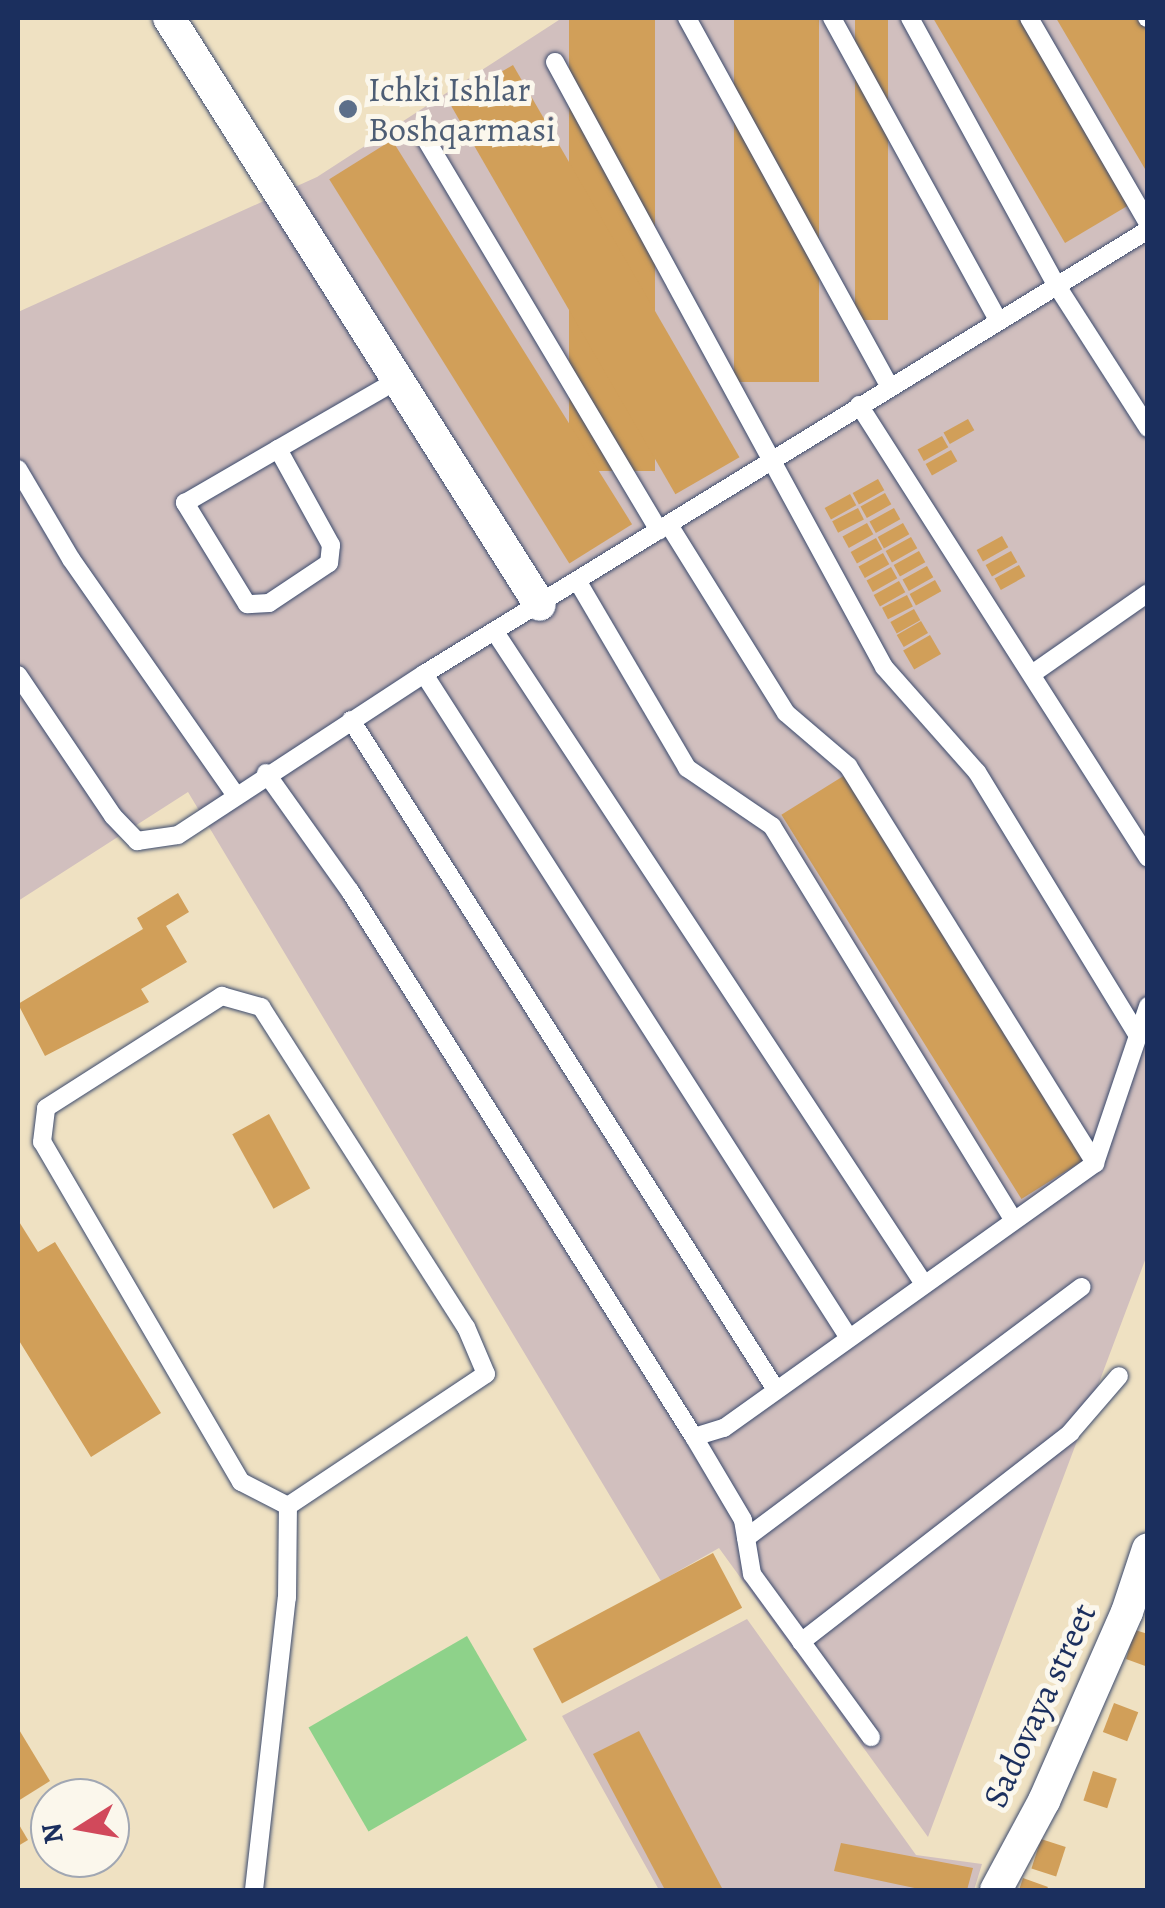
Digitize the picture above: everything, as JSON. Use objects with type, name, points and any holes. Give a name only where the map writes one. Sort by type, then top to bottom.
[{"type":"street","points":[[169,18],[540,604]]},
{"type":"street","name":"Sadovaya street","points":[[996,1890],[1044,1802],[1148,1550]]},
{"type":"lane","points":[[688,18],[889,386]]},
{"type":"lane","points":[[832,18],[998,320]]},
{"type":"lane","points":[[910,18],[1057,286],[1148,428]]},
{"type":"lane","points":[[18,675],[137,842],[178,835],[234,794],[424,674],[1057,286],[1148,226],[1030,18]]},
{"type":"lane","points":[[555,62],[884,666],[976,772],[1137,1034]]},
{"type":"lane","points":[[426,138],[664,528],[786,714],[848,766],[1095,1163]]},
{"type":"lane","points":[[278,449],[331,545],[329,563],[269,604],[246,604],[184,503],[399,379]]},
{"type":"lane","points":[[860,405],[1148,858]]},
{"type":"lane","points":[[18,470],[234,794]]},
{"type":"lane","points":[[578,582],[686,768],[772,826],[1012,1220]]},
{"type":"lane","points":[[1032,674],[1148,592]]},
{"type":"lane","points":[[496,632],[924,1284]]},
{"type":"lane","points":[[424,674],[848,1335]]},
{"type":"lane","points":[[352,720],[775,1388]]},
{"type":"lane","points":[[266,774],[350,891],[694,1438],[742,1520],[752,1574],[870,1737]]},
{"type":"lane","points":[[222,996],[261,1007],[466,1327],[486,1374],[288,1506],[242,1482],[42,1142],[46,1108],[222,996]]},
{"type":"lane","points":[[694,1438],[724,1428],[848,1335],[1095,1163],[1148,1006]]},
{"type":"lane","points":[[746,1538],[1082,1286]]},
{"type":"lane","points":[[801,1642],[1070,1433],[1119,1376]]},
{"type":"lane","points":[[254,1890],[287,1598],[288,1506]]},
{"type":"shaded area","points":[[562,18],[1147,18],[1147,1255],[928,1837],[719,1548],[661,1581],[188,792],[18,901],[18,312],[317,177]]},
{"type":"shaded area","points":[[747,1619],[916,1855],[982,1864],[974,1890],[659,1890],[562,1716]]},
{"type":"green space","points":[[467,1636],[527,1740],[369,1831],[309,1728]]},
{"type":"building","points":[[569,18],[655,18],[655,471],[569,471]]},
{"type":"building","points":[[734,18],[819,18],[819,382],[734,382]]},
{"type":"building","points":[[855,18],[888,18],[888,320],[855,320]]},
{"type":"building","points":[[933,18],[1019,18],[1129,205],[1065,243]]},
{"type":"building","points":[[1056,18],[1142,18],[1148,27],[1148,174]]},
{"type":"building","points":[[513,65],[740,457],[675,494],[449,102]]},
{"type":"building","points":[[392,140],[632,524],[569,563],[329,179]]},
{"type":"building","points":[[968,419],[974,430],[950,444],[944,433]]},
{"type":"building","points":[[942,436],[948,447],[924,461],[918,450]]},
{"type":"building","points":[[951,450],[957,461],[932,475],[926,464]]},
{"type":"building","points":[[878,479],[884,490],[859,504],[853,493]]},
{"type":"building","points":[[885,493],[891,504],[867,518],[861,507]]},
{"type":"building","points":[[850,494],[856,505],[831,519],[825,508]]},
{"type":"building","points":[[858,508],[864,520],[838,533],[832,521]]},
{"type":"building","points":[[894,508],[900,519],[876,533],[870,522]]},
{"type":"building","points":[[867,523],[873,534],[849,548],[843,537]]},
{"type":"building","points":[[903,523],[909,534],[884,548],[878,537]]},
{"type":"building","points":[[1002,536],[1008,547],[983,561],[977,550]]},
{"type":"building","points":[[911,537],[917,548],[892,562],[886,551]]},
{"type":"building","points":[[876,538],[882,549],[857,563],[851,552]]},
{"type":"building","points":[[919,551],[925,562],[900,576],[894,565]]},
{"type":"building","points":[[1011,551],[1017,562],[992,576],[986,565]]},
{"type":"building","points":[[883,553],[889,564],[865,578],[859,567]]},
{"type":"building","points":[[1019,565],[1025,576],[1001,590],[995,579]]},
{"type":"building","points":[[927,566],[933,577],[909,591],[903,580]]},
{"type":"building","points":[[891,567],[897,578],[873,592],[867,581]]},
{"type":"building","points":[[935,580],[941,591],[916,605],[910,594]]},
{"type":"building","points":[[899,581],[905,592],[880,606],[874,595]]},
{"type":"building","points":[[907,595],[913,607],[888,619],[882,608]]},
{"type":"building","points":[[914,609],[920,620],[897,633],[890,622]]},
{"type":"building","points":[[921,621],[928,633],[904,647],[897,635]]},
{"type":"building","points":[[930,635],[941,654],[914,670],[903,650]]},
{"type":"building","points":[[845,775],[1085,1159],[1021,1199],[781,815]]},
{"type":"building","points":[[178,893],[189,912],[166,926],[187,962],[141,989],[149,1002],[45,1056],[18,1004],[143,929],[137,918]]},
{"type":"building","points":[[269,1114],[310,1188],[273,1209],[232,1134]]},
{"type":"building","points":[[18,1220],[38,1252],[55,1242],[161,1413],[91,1457],[18,1339]]},
{"type":"building","points":[[713,1553],[742,1608],[562,1704],[533,1649]]},
{"type":"building","points":[[1135,1630],[1148,1634],[1148,1667],[1126,1659]]},
{"type":"building","points":[[1114,1703],[1138,1712],[1127,1741],[1103,1732]]},
{"type":"building","points":[[18,1728],[48,1778],[30,1778],[30,1794],[18,1801]]},
{"type":"building","points":[[639,1731],[723,1890],[665,1890],[593,1754]]},
{"type":"building","points":[[1093,1771],[1117,1779],[1107,1808],[1083,1800]]},
{"type":"building","points":[[18,1823],[28,1840],[18,1846]]},
{"type":"building","points":[[1041,1839],[1066,1847],[1056,1877],[1031,1868]]},
{"type":"building","points":[[841,1843],[973,1868],[967,1890],[924,1890],[834,1871]]},
{"type":"building","points":[[1023,1878],[1048,1887],[1019,1890]]},
{"type":"place","name":"Ichki Ishlar Boshqarmasi","points":[[348,109]]}]
